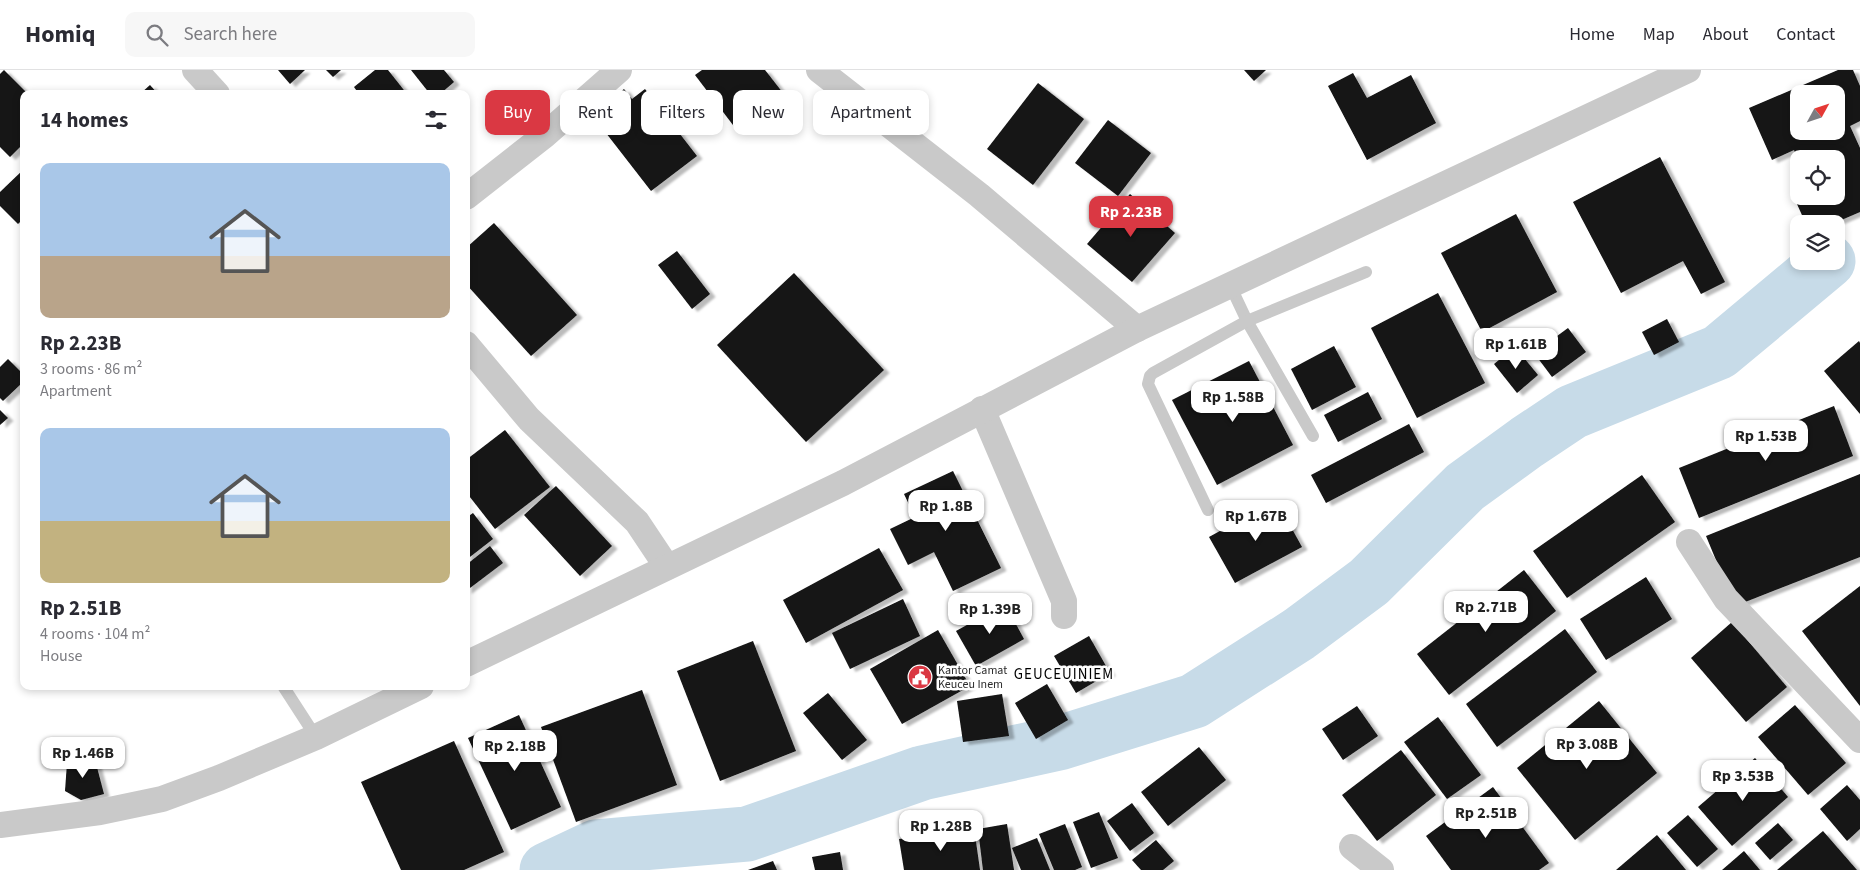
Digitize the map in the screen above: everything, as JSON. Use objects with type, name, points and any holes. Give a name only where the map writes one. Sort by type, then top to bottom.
[{"type":"street","points":[[195,70],[213,90]]},
{"type":"street","points":[[470,194],[545,135],[619,70]]},
{"type":"street","points":[[819,70],[979,195],[1137,329]]},
{"type":"street","points":[[470,662],[843,482],[1137,329],[1688,70]]},
{"type":"street","points":[[470,349],[529,419],[637,522],[667,567]]},
{"type":"street","points":[[982,409],[1064,601],[1064,616]]},
{"type":"street","points":[[1689,542],[1726,599],[1860,740]]},
{"type":"street","points":[[0,825],[100,812],[162,798],[219,778],[316,737],[413,690]]},
{"type":"street","points":[[1352,847],[1381,870]]},
{"type":"lane","points":[[1208,510],[1148,384],[1150,376],[1247,321],[1366,272]]},
{"type":"lane","points":[[1230,285],[1247,321],[1313,436]]},
{"type":"lane","points":[[286,690],[316,737]]},
{"type":"building","points":[[4,70],[24,90],[20,90],[20,147],[10,157],[0,147],[0,74]]},
{"type":"building","points":[[278,70],[305,70],[290,84]]},
{"type":"building","points":[[326,70],[341,70],[333,77]]},
{"type":"building","points":[[375,70],[388,70],[404,90],[356,90],[354,87]]},
{"type":"building","points":[[411,70],[444,70],[454,82],[445,90],[427,90]]},
{"type":"building","points":[[702,70],[765,70],[781,90],[733,90],[733,125],[723,112],[723,90],[706,90],[695,75]]},
{"type":"building","points":[[1244,70],[1266,70],[1254,81]]},
{"type":"building","points":[[1838,70],[1853,70],[1860,86],[1860,121],[1850,126],[1860,148],[1860,212],[1845,218],[1845,215],[1802,215],[1797,205],[1845,205],[1845,150],[1790,150],[1790,152],[1772,160],[1749,108],[1790,90],[1790,140],[1845,140],[1845,85],[1803,85]]},
{"type":"building","points":[[1353,73],[1367,98],[1411,75],[1436,123],[1367,160],[1328,86]]},
{"type":"building","points":[[1038,83],[1084,119],[1033,185],[987,149]]},
{"type":"building","points":[[150,85],[154,90],[144,90]]},
{"type":"building","points":[[641,92],[641,135],[681,135],[697,156],[651,191],[608,135],[631,135],[631,98],[632,99]]},
{"type":"building","points":[[1108,120],[1151,153],[1118,196],[1075,163]]},
{"type":"building","points":[[1660,157],[1725,282],[1701,294],[1683,261],[1621,293],[1573,202]]},
{"type":"building","points":[[20,173],[20,222],[18,224],[0,206],[0,192]]},
{"type":"building","points":[[1130,194],[1175,233],[1132,282],[1087,244]]},
{"type":"building","points":[[1516,214],[1557,292],[1482,332],[1441,253]]},
{"type":"building","points":[[494,223],[577,315],[531,356],[470,288],[470,244]]},
{"type":"building","points":[[677,251],[710,294],[692,309],[658,265]]},
{"type":"building","points":[[794,273],[884,370],[806,442],[717,345]]},
{"type":"building","points":[[1438,293],[1485,383],[1417,418],[1371,328]]},
{"type":"building","points":[[1667,319],[1679,342],[1654,355],[1642,332]]},
{"type":"building","points":[[1568,328],[1586,352],[1552,377],[1534,353]]},
{"type":"building","points":[[1859,341],[1860,343],[1860,414],[1824,371]]},
{"type":"building","points":[[1334,346],[1356,387],[1312,410],[1291,369]]},
{"type":"building","points":[[1515,347],[1538,375],[1517,393],[1494,364]]},
{"type":"building","points":[[8,359],[20,371],[20,385],[3,401],[0,398],[0,367]]},
{"type":"building","points":[[1249,361],[1293,445],[1217,485],[1172,400]]},
{"type":"building","points":[[1368,392],[1382,419],[1338,442],[1324,415]]},
{"type":"building","points":[[1834,406],[1853,456],[1699,518],[1679,468]]},
{"type":"building","points":[[0,410],[8,418],[0,425]]},
{"type":"building","points":[[1409,424],[1424,452],[1326,503],[1311,475]]},
{"type":"building","points":[[505,430],[550,487],[495,529],[470,497],[470,457]]},
{"type":"building","points":[[953,471],[1001,568],[953,591],[934,552],[908,565],[890,529],[915,517],[904,494]]},
{"type":"building","points":[[1860,474],[1860,557],[1735,606],[1706,536]]},
{"type":"building","points":[[1642,475],[1675,522],[1567,598],[1533,551]]},
{"type":"building","points":[[556,486],[612,546],[580,576],[524,515]]},
{"type":"building","points":[[1276,500],[1302,547],[1235,583],[1209,537]]},
{"type":"building","points":[[473,513],[493,539],[470,557],[470,515]]},
{"type":"building","points":[[490,546],[503,563],[470,588],[470,562]]},
{"type":"building","points":[[879,548],[903,590],[806,643],[783,600]]},
{"type":"building","points":[[1524,570],[1556,611],[1449,695],[1417,654]]},
{"type":"building","points":[[1646,577],[1672,619],[1606,660],[1580,619]]},
{"type":"building","points":[[1860,586],[1860,706],[1802,631]]},
{"type":"building","points":[[903,599],[920,636],[850,669],[832,633]]},
{"type":"building","points":[[1005,604],[1024,639],[976,666],[956,631]]},
{"type":"building","points":[[1732,622],[1787,687],[1746,722],[1691,658]]},
{"type":"building","points":[[1565,629],[1597,672],[1497,747],[1466,704]]},
{"type":"building","name":"Kantor Camat Keuceu Inem","points":[[938,630],[970,686],[902,724],[870,669]]},
{"type":"building","points":[[1089,636],[1110,673],[1076,693],[1054,656]]},
{"type":"building","points":[[753,641],[796,751],[720,781],[677,671]]},
{"type":"building","points":[[1047,684],[1068,720],[1036,739],[1015,703]]},
{"type":"building","points":[[642,690],[677,785],[576,822],[541,727]]},
{"type":"building","points":[[828,693],[867,740],[842,760],[803,713]]},
{"type":"building","points":[[1002,694],[1009,736],[963,742],[957,701]]},
{"type":"building","points":[[1599,701],[1657,773],[1575,840],[1517,768]]},
{"type":"building","points":[[1795,705],[1846,763],[1808,795],[1758,737]]},
{"type":"building","points":[[1357,706],[1378,736],[1343,760],[1322,729]]},
{"type":"building","points":[[519,715],[561,807],[511,830],[468,738]]},
{"type":"building","points":[[1438,717],[1481,775],[1447,799],[1404,742]]},
{"type":"building","points":[[454,741],[504,852],[464,870],[401,870],[361,782]]},
{"type":"building","points":[[1199,747],[1226,780],[1168,826],[1141,792]]},
{"type":"building","points":[[1401,750],[1436,795],[1377,841],[1342,795]]},
{"type":"building","points":[[94,756],[104,794],[81,800],[65,791],[67,763]]},
{"type":"building","points":[[1755,758],[1788,797],[1732,846],[1698,807]]},
{"type":"building","points":[[1847,785],[1860,800],[1860,829],[1847,841],[1820,809]]},
{"type":"building","points":[[1493,787],[1549,863],[1539,870],[1451,870],[1426,836]]},
{"type":"building","points":[[1132,803],[1154,833],[1130,851],[1107,821]]},
{"type":"building","points":[[1099,812],[1118,858],[1091,868],[1073,822]]},
{"type":"building","points":[[1688,815],[1718,849],[1697,867],[1667,833]]},
{"type":"building","points":[[1778,823],[1793,840],[1770,860],[1755,843]]},
{"type":"building","points":[[1007,824],[1014,870],[983,870],[978,829]]},
{"type":"building","points":[[1065,824],[1082,867],[1075,870],[1054,870],[1039,834]]},
{"type":"building","points":[[974,828],[980,870],[904,870],[899,839]]},
{"type":"building","points":[[1823,831],[1857,870],[1777,870]]},
{"type":"building","points":[[1657,835],[1686,870],[1616,870]]},
{"type":"building","points":[[1037,838],[1050,870],[1021,870],[1012,848]]},
{"type":"building","points":[[1156,840],[1174,861],[1163,870],[1141,870],[1132,860]]},
{"type":"building","points":[[1744,851],[1760,870],[1722,870]]},
{"type":"building","points":[[840,852],[843,870],[815,870],[812,857]]},
{"type":"building","points":[[773,861],[777,870],[748,870]]},
{"type":"waterway","points":[[547,870],[596,847],[747,834],[922,773],[1059,743],[1194,701],[1299,634],[1369,582],[1465,487],[1527,442],[1572,412],[1719,352],[1817,270]]},
{"type":"place","name":"Kantor Camat Keuceu Inem","points":[[920,677]]},
{"type":"district","name":"GEUCEUINIEM","points":[[1064,674]]}]
